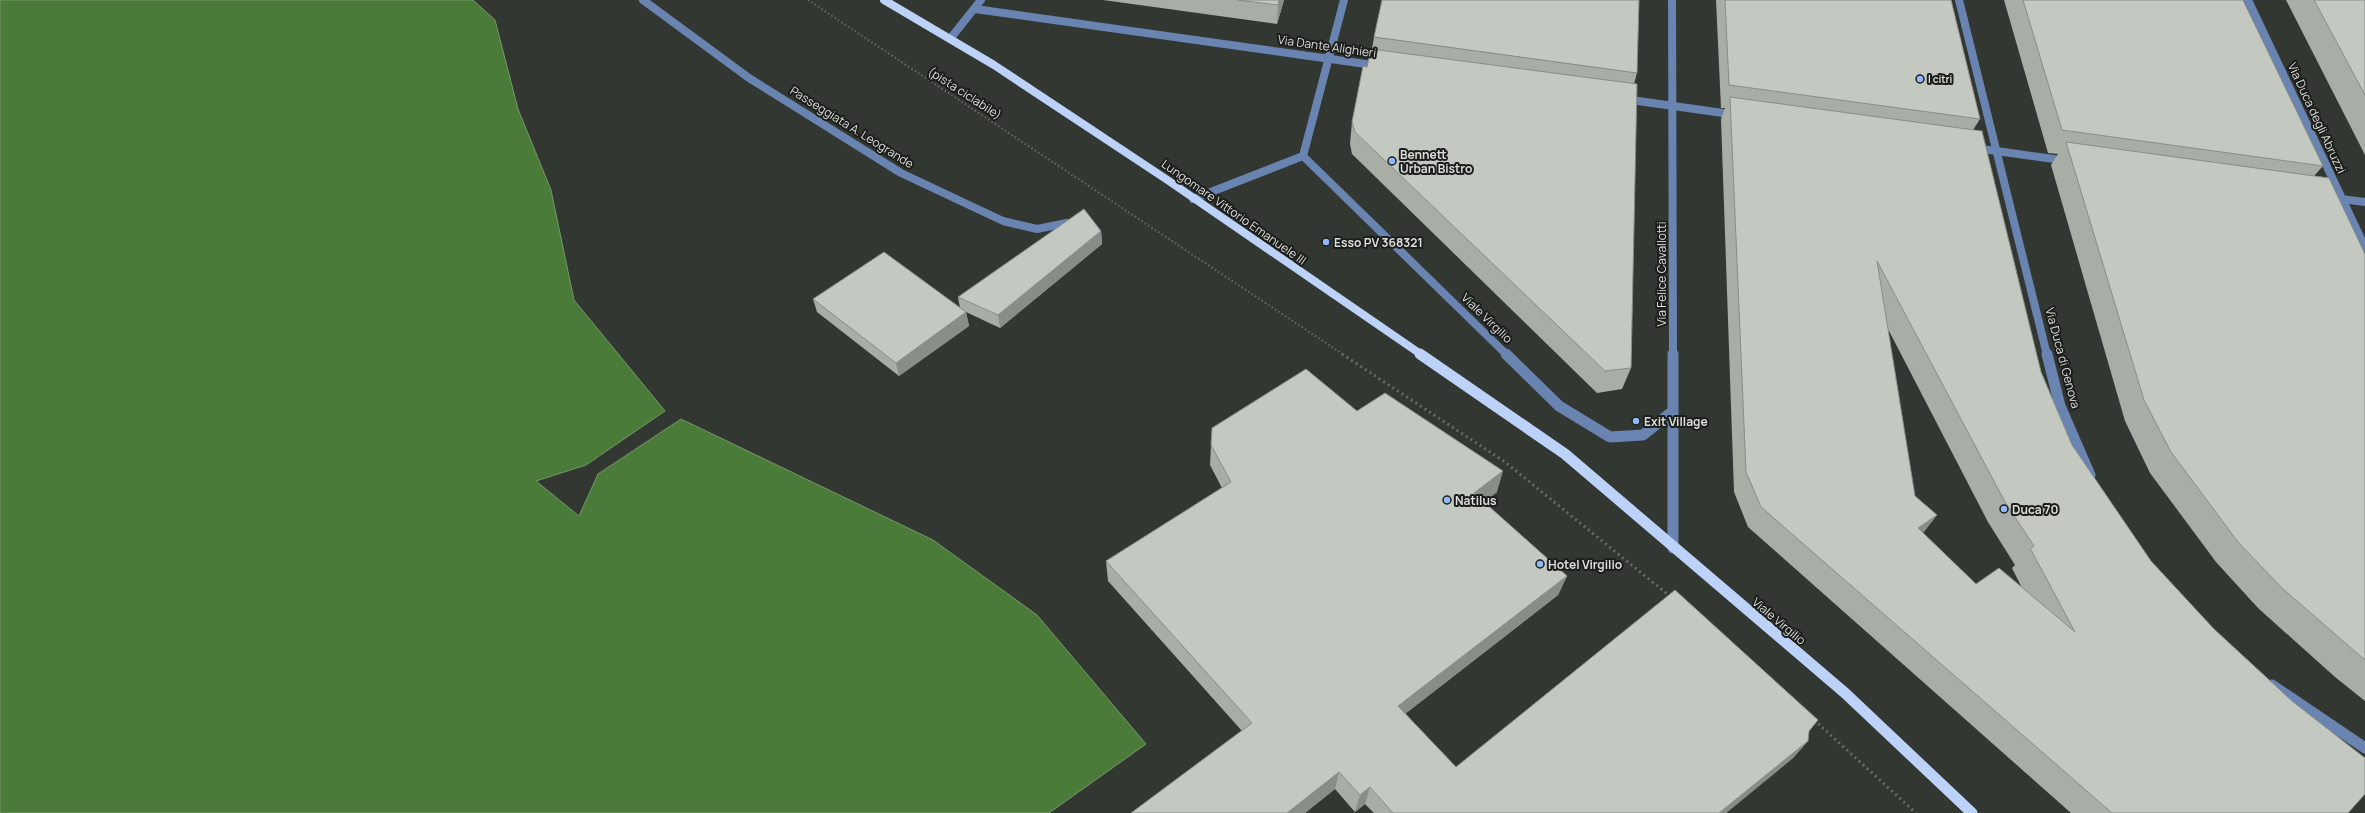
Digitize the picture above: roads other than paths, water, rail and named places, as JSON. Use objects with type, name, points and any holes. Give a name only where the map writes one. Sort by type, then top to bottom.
[{"type":"main road","name":"Lungomare Vittorio Emanuele III","points":[[884,0],[994,65],[1193,199],[1565,454]]},
{"type":"main road","name":"Viale Virgilio","points":[[1565,454],[1673,548],[1845,693],[1972,813]]},
{"type":"street","name":"Passeggiata A. Leogrande","points":[[643,0],[749,78],[901,173],[1003,221],[1037,229],[1067,223]]},
{"type":"street","points":[[950,39],[981,0]]},
{"type":"street","points":[[1193,199],[1303,156],[1344,0]]},
{"type":"street","name":"Via Felice Cavallotti","points":[[1672,0],[1673,548]]},
{"type":"street","name":"Via Duca di Genova","points":[[1959,0],[1998,151],[2060,406],[2094,484]]},
{"type":"street","name":"Via Duca degli Abruzzi","points":[[2248,0],[2365,247]]},
{"type":"street","name":"Via Dante Alighieri","points":[[975,9],[1114,30],[1391,67]]},
{"type":"street","points":[[1617,98],[1750,117]]},
{"type":"street","points":[[1967,147],[2076,162]]},
{"type":"street","name":"Viale Virgilio","points":[[1303,156],[1559,406],[1610,438],[1643,435],[1673,411]]},
{"type":"street","points":[[2319,196],[2365,202]]},
{"type":"street","points":[[2266,681],[2365,748]]},
{"type":"place","name":"I citri","points":[[1920,79]]},
{"type":"place","name":"Bennett Urban Bistro","points":[[1392,161]]},
{"type":"place","name":"Esso PV 368321","points":[[1326,242]]},
{"type":"place","name":"Exit Village","points":[[1636,421]]},
{"type":"place","name":"Natilus","points":[[1447,500]]},
{"type":"place","name":"Duca 70","points":[[2004,509]]},
{"type":"place","name":"Hotel Virgilio","points":[[1540,564]]}]
